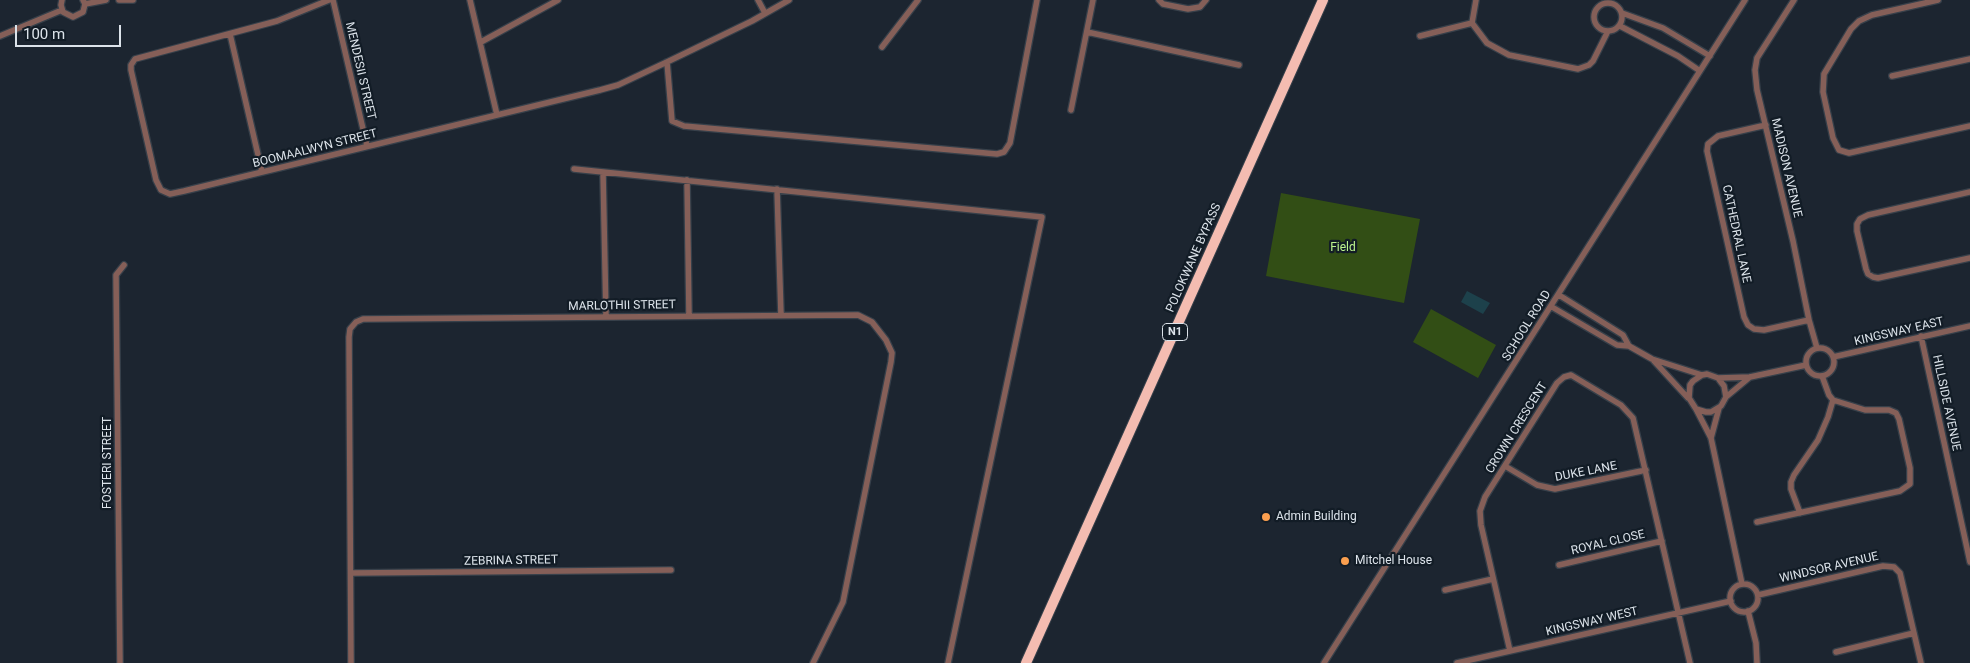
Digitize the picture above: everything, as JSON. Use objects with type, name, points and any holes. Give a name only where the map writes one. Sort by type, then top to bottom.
[{"type":"highway","name":"POLOKWANE BYPASS","points":[[1026,663],[1323,0]]},
{"type":"street","points":[[62,0],[62,10],[69,17],[77,17],[83,12],[84,2],[106,0]]},
{"type":"street","points":[[119,0],[133,0]]},
{"type":"street","name":"BOOMAALWYN STREET","points":[[329,0],[276,21],[141,56],[132,62],[131,70],[156,180],[161,190],[170,194],[618,85],[789,0]]},
{"type":"street","name":"MENDESII STREET","points":[[333,0],[367,146]]},
{"type":"street","points":[[470,0],[497,115]]},
{"type":"street","points":[[480,42],[558,0]]},
{"type":"street","points":[[758,0],[765,12]]},
{"type":"street","points":[[882,47],[918,0]]},
{"type":"street","points":[[667,62],[672,121],[684,126],[997,154],[1004,152],[1010,143],[1037,0]]},
{"type":"street","points":[[1071,110],[1093,0]]},
{"type":"street","points":[[1159,0],[1163,4],[1188,9],[1200,7],[1206,0]]},
{"type":"street","points":[[1476,0],[1472,23],[1487,43],[1503,52],[1578,69],[1589,65],[1593,60],[1608,31]]},
{"type":"street","name":"SCHOOL ROAD","points":[[1324,663],[1746,0]]},
{"type":"street","name":"MADISON AVENUE","points":[[1794,0],[1757,58],[1755,70],[1809,320],[1817,348]]},
{"type":"street","points":[[1938,0],[1872,15],[1859,22],[1851,30],[1824,74],[1823,92],[1833,138],[1838,150],[1849,154],[1970,126]]},
{"type":"street","points":[[1622,13],[1622,22],[1616,29],[1608,31],[1599,28],[1594,20],[1598,7],[1610,1],[1622,13],[1663,28],[1710,56]]},
{"type":"street","points":[[0,36],[62,10]]},
{"type":"street","points":[[1420,36],[1472,23]]},
{"type":"street","points":[[1620,26],[1678,56],[1700,71]]},
{"type":"street","points":[[1087,32],[1239,65]]},
{"type":"street","points":[[230,34],[262,172]]},
{"type":"street","points":[[1892,76],[1970,59]]},
{"type":"street","name":"CATHEDRAL LANE","points":[[1766,125],[1718,136],[1708,144],[1744,316],[1748,325],[1754,329],[1764,330],[1809,320]]},
{"type":"street","points":[[574,169],[1042,217],[948,663]]},
{"type":"street","points":[[603,172],[606,316]]},
{"type":"street","points":[[687,180],[689,315]]},
{"type":"street","points":[[777,189],[781,315]]},
{"type":"street","points":[[1970,192],[1868,215],[1860,219],[1857,224],[1857,231],[1866,269],[1868,274],[1873,277],[1878,278],[1970,258]]},
{"type":"street","name":"FOSTERI STREET","points":[[120,663],[116,276],[124,265]]},
{"type":"street","points":[[1559,294],[1623,335],[1629,346]]},
{"type":"street","points":[[1552,307],[1617,345],[1629,346],[1652,359],[1702,375],[1707,374],[1718,378],[1750,377],[1806,365]]},
{"type":"street","name":"MARLOTHII STREET","points":[[352,663],[349,337],[353,325],[363,319],[851,314],[864,316],[872,322],[886,340],[892,352],[843,602],[813,663]]},
{"type":"street","name":"KINGSWAY EAST","points":[[1832,357],[1970,326]]},
{"type":"street","name":"HILLSIDE AVENUE","points":[[1921,336],[1970,562]]},
{"type":"street","points":[[1817,348],[1828,351],[1832,357],[1833,364],[1831,370],[1822,376],[1812,373],[1806,365],[1808,354],[1817,348]]},
{"type":"street","points":[[1652,359],[1689,398],[1711,438],[1742,584]]},
{"type":"street","name":"CROWN CRESCENT","points":[[1510,651],[1481,525],[1480,511],[1485,497],[1557,382],[1571,375],[1622,406],[1630,413],[1635,423],[1690,663]]},
{"type":"street","points":[[1689,398],[1690,385],[1702,375]]},
{"type":"street","points":[[1757,522],[1900,491],[1910,484],[1912,478],[1896,413],[1889,410],[1865,410],[1833,400],[1822,376]]},
{"type":"street","points":[[1711,438],[1719,408],[1726,397],[1750,377]]},
{"type":"street","points":[[1718,378],[1724,386],[1726,397]]},
{"type":"street","points":[[1800,513],[1791,489],[1791,482],[1818,440],[1833,400]]},
{"type":"street","points":[[1696,409],[1706,412],[1719,408]]},
{"type":"street","name":"DUKE LANE","points":[[1505,466],[1537,485],[1555,489],[1646,470]]},
{"type":"street","name":"ROYAL CLOSE","points":[[1559,565],[1662,541]]},
{"type":"street","name":"WINDSOR AVENUE","points":[[1758,595],[1883,566],[1894,567],[1900,573],[1921,663]]},
{"type":"street","name":"ZEBRINA STREET","points":[[351,573],[671,570]]},
{"type":"street","points":[[1445,590],[1493,580]]},
{"type":"street","points":[[1742,584],[1754,588],[1758,595],[1755,607],[1748,612],[1737,610],[1731,601],[1733,590],[1742,584]]},
{"type":"street","name":"KINGSWAY WEST","points":[[1457,663],[1731,601]]},
{"type":"street","points":[[1748,612],[1756,643],[1757,663]]},
{"type":"street","points":[[1836,652],[1914,633]]},
{"type":"green space","name":"Field","points":[[1281,193],[1420,219],[1404,303],[1266,276]]},
{"type":"green space","points":[[1431,309],[1496,345],[1478,378],[1413,342]]},
{"type":"water","points":[[1467,291],[1490,303],[1483,314],[1461,302]]},
{"type":"place","name":"Admin Building","points":[[1266,517]]},
{"type":"place","name":"Mitchel House","points":[[1345,561]]}]
